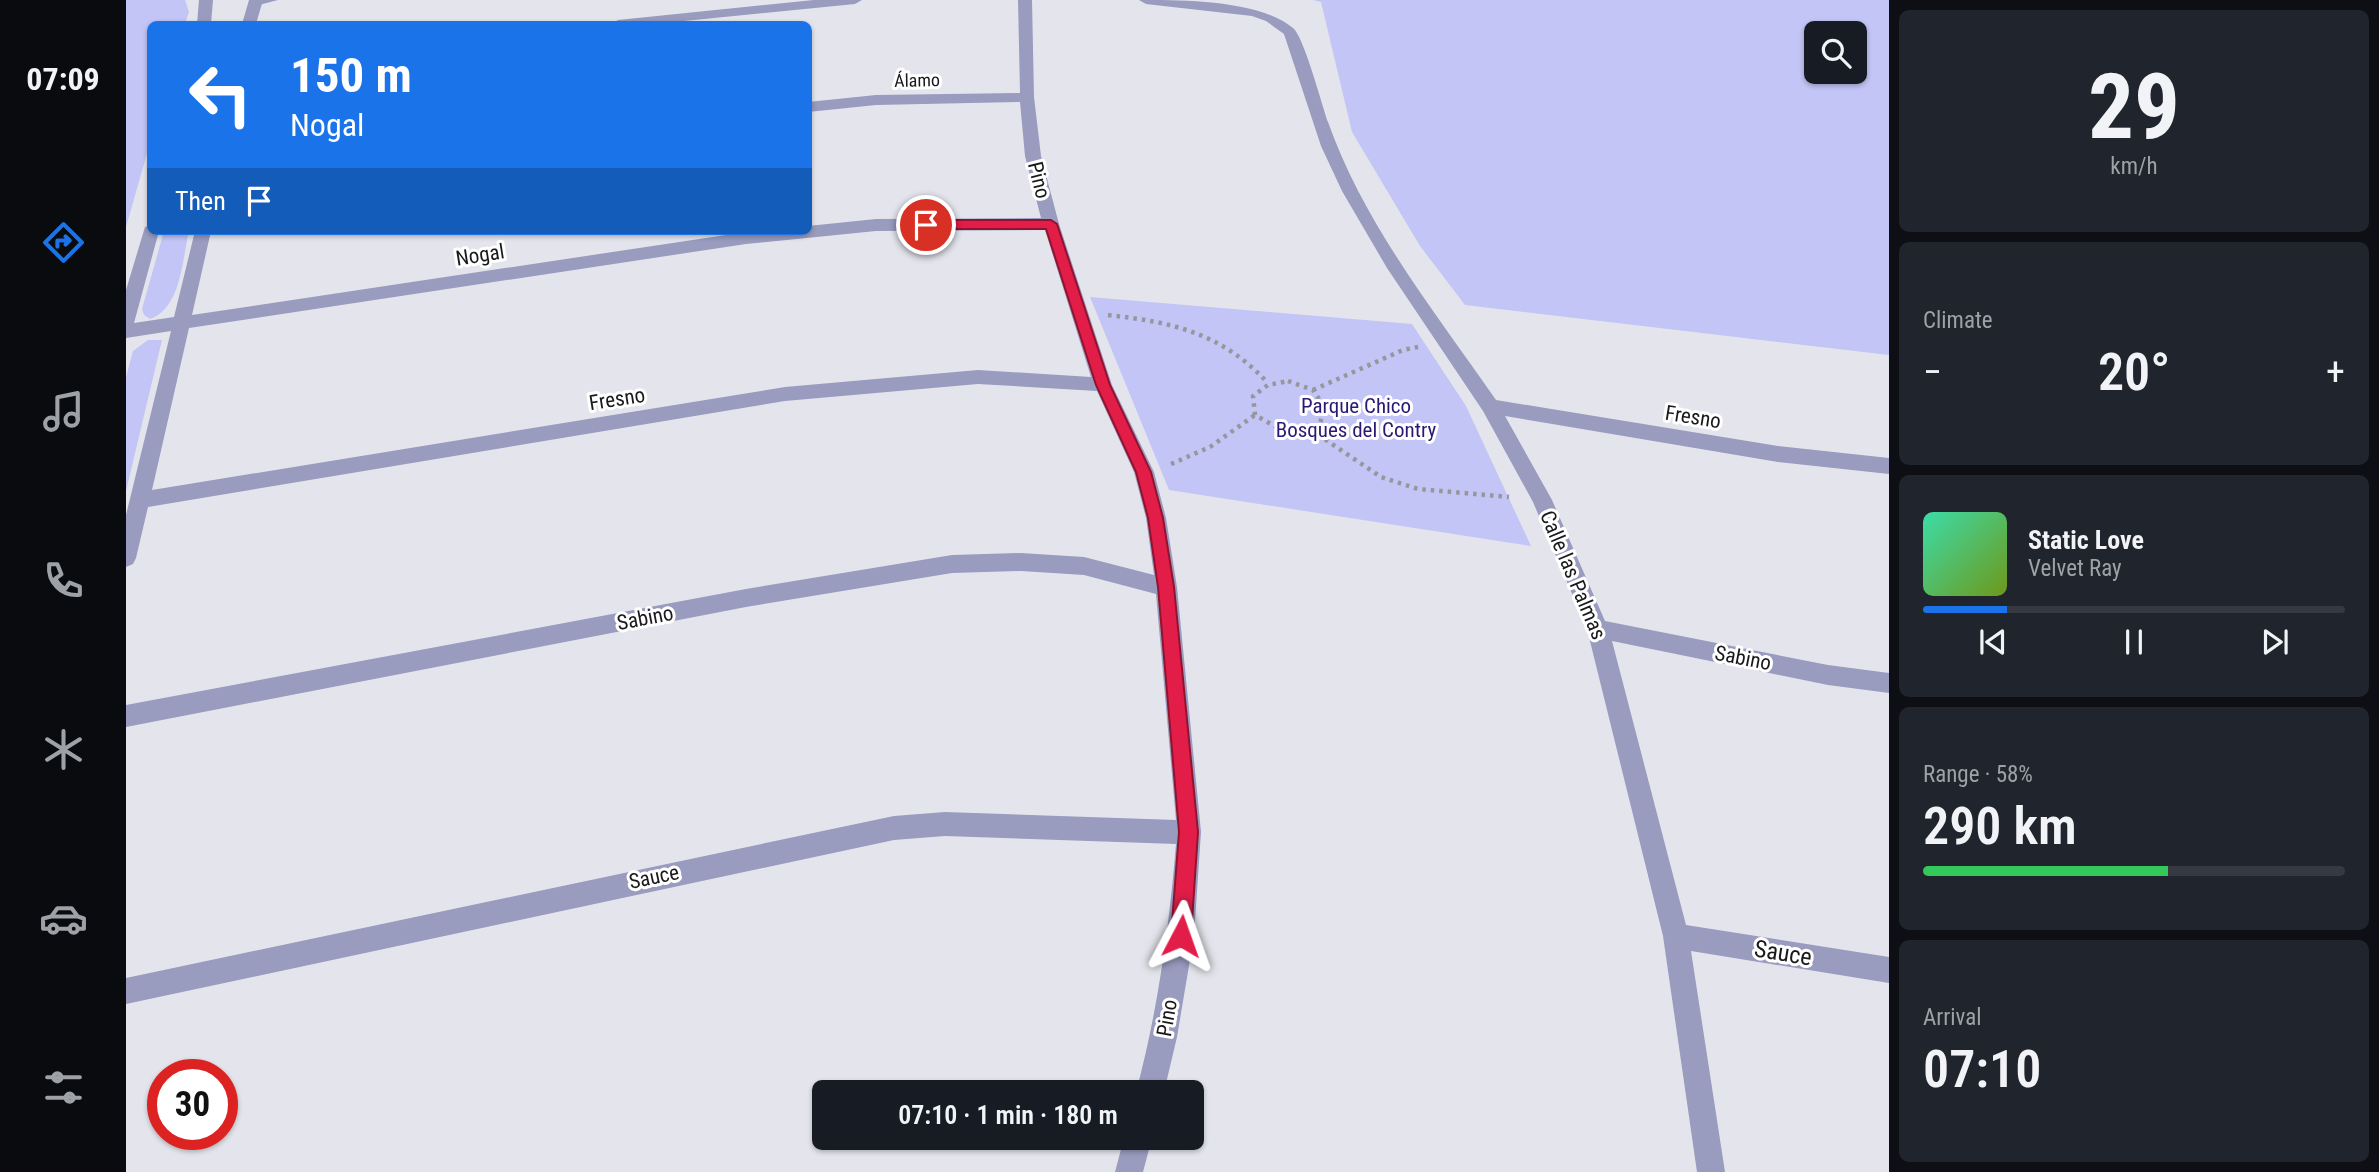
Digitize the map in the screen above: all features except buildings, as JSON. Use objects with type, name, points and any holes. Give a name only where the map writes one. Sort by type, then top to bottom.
[{"type":"street","points":[[204,21],[206,0]]},
{"type":"street","points":[[648,21],[855,0]]},
{"type":"street","name":"Pino","points":[[1025,0],[1027,97],[1032,156],[1103,385],[1144,472],[1156,518],[1166,587],[1189,832],[1181,936],[1164,1037],[1153,1080]]},
{"type":"street","points":[[1146,0],[1183,1]]},
{"type":"street","name":"Calle las Palmas","points":[[1183,1],[1254,12],[1282,24],[1290,32],[1329,146],[1350,191],[1394,264],[1490,406],[1542,500],[1598,629],[1676,936],[1711,1172]]},
{"type":"street","points":[[250,21],[255,2]]},
{"type":"street","name":"Álamo","points":[[812,107],[876,100],[1027,97]]},
{"type":"street","name":"Nogal","points":[[812,231],[876,225],[1051,224]]},
{"type":"street","points":[[126,321],[149,235]]},
{"type":"street","points":[[126,558],[202,235]]},
{"type":"street","name":"Nogal","points":[[126,331],[776,235]]},
{"type":"street","name":"Fresno","points":[[141,500],[785,394],[978,377],[1027,377],[1103,385]]},
{"type":"street","name":"Fresno","points":[[1490,406],[1778,454],[1889,466]]},
{"type":"street","name":"Sabino","points":[[126,716],[732,601],[952,564],[1021,562],[1084,566],[1166,587]]},
{"type":"street","name":"Sabino","points":[[1598,629],[1828,675],[1889,683]]},
{"type":"street","name":"Sauce","points":[[126,990],[872,831],[945,824],[1189,832]]},
{"type":"street","name":"Sauce","points":[[1676,936],[1889,970]]},
{"type":"street","points":[[1129,1172],[1135,1150]]},
{"type":"lane","points":[[255,2],[272,0]]},
{"type":"path","points":[[1080,313],[1157,320],[1238,356],[1254,367],[1267,382]]},
{"type":"path","points":[[1313,390],[1403,350],[1449,346]]},
{"type":"path","points":[[1291,380],[1313,390],[1325,408],[1319,426],[1298,435],[1272,430],[1255,415],[1253,396],[1267,382],[1291,380]]},
{"type":"path","points":[[1144,472],[1198,454],[1255,415]]},
{"type":"path","points":[[1310,429],[1381,477],[1418,489],[1542,500]]},
{"type":"green space","points":[[126,0],[185,0],[189,12],[186,21],[147,21],[147,154],[126,227]]},
{"type":"green space","points":[[1313,0],[1889,0],[1889,355],[1465,305],[1420,246],[1352,132],[1321,2]]},
{"type":"green space","points":[[163,235],[188,235],[182,269],[168,305],[150,319],[144,315],[142,309]]},
{"type":"green space","name":"Parque Chico Bosques del Contry","points":[[1090,297],[1412,324],[1466,406],[1531,546],[1169,490]]},
{"type":"green space","points":[[148,340],[162,340],[126,491],[126,377],[133,351]]},
{"type":"route","points":[[926,225],[1051,224],[1103,385],[1144,472],[1156,518],[1166,587],[1189,832],[1181,936]]}]
